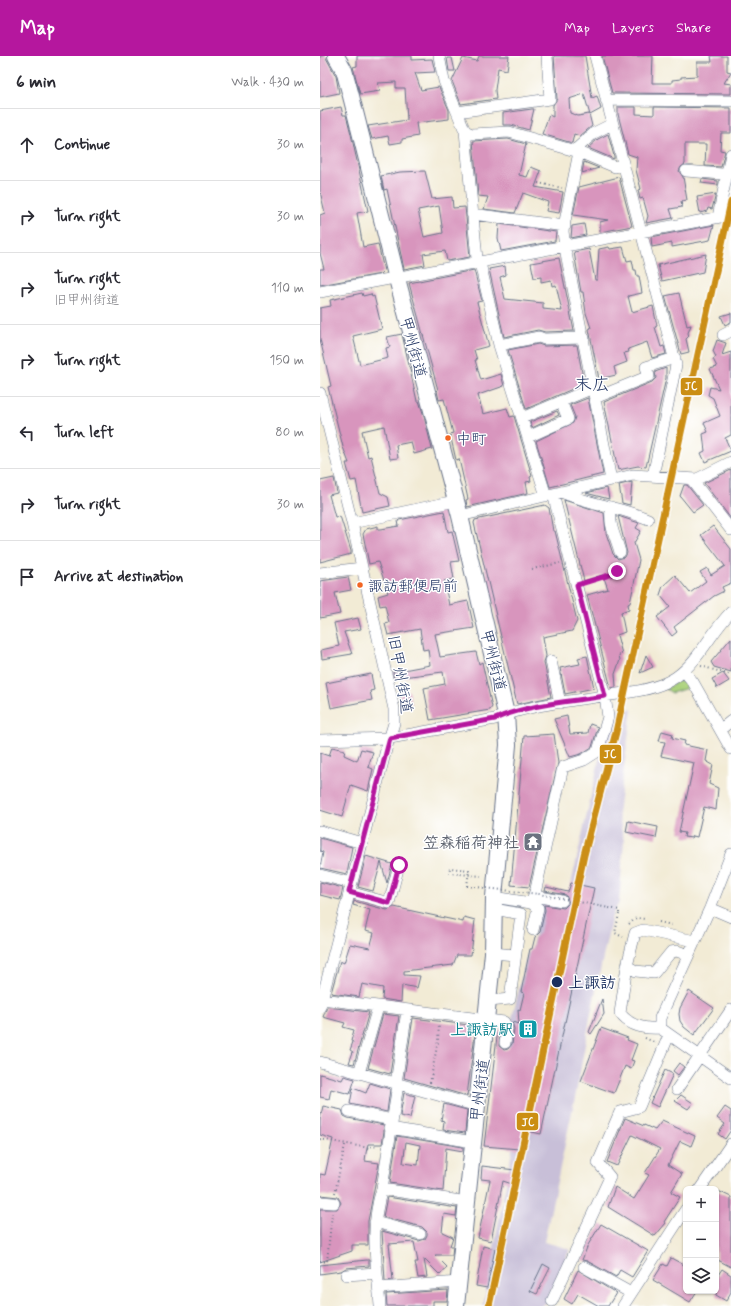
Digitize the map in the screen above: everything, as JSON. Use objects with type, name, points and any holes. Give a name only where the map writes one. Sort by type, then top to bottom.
[{"type":"highway","name":"甲州街道","points":[[336,56],[346,76],[397,279],[460,516],[504,697],[506,714],[508,746],[494,903],[493,953],[489,1001],[456,1306]]},
{"type":"street","points":[[439,56],[444,81],[465,131],[477,259],[480,263],[499,345],[528,437],[553,494],[605,696],[608,717],[598,750],[584,760],[563,767],[536,890],[531,903]]},
{"type":"street","points":[[457,112],[550,99],[547,56]]},
{"type":"street","points":[[595,56],[676,365],[653,476]]},
{"type":"street","points":[[606,100],[731,101]]},
{"type":"street","points":[[611,480],[565,248],[565,226],[572,190],[577,151],[594,134],[612,124]]},
{"type":"street","points":[[465,131],[472,134],[509,132],[577,151],[615,167],[623,165]]},
{"type":"street","points":[[718,217],[731,154]]},
{"type":"street","points":[[686,171],[722,174],[726,176]]},
{"type":"street","points":[[472,214],[565,226]]},
{"type":"street","points":[[320,292],[565,248],[731,215]]},
{"type":"street","points":[[499,345],[538,337],[544,339],[584,338]]},
{"type":"street","points":[[522,418],[561,401],[594,393],[649,376],[646,367],[675,358]]},
{"type":"street","name":"旧甲州街道","points":[[320,393],[352,523],[394,709],[394,723],[321,1003]]},
{"type":"street","points":[[528,437],[568,419],[561,401]]},
{"type":"street","points":[[577,494],[611,480],[633,475],[692,480],[731,462]]},
{"type":"street","points":[[692,480],[731,530]]},
{"type":"street","points":[[460,516],[553,494],[577,494],[611,507],[630,511],[648,519]]},
{"type":"street","points":[[352,523],[455,501]]},
{"type":"street","points":[[611,507],[610,521],[620,552]]},
{"type":"street","points":[[721,517],[731,512]]},
{"type":"street","points":[[320,573],[362,568]]},
{"type":"street","points":[[320,740],[390,738],[495,719],[506,714],[560,703],[630,692],[663,684],[684,671],[720,623],[731,612]]},
{"type":"street","points":[[551,661],[560,703]]},
{"type":"street","points":[[684,671],[693,682],[731,749]]},
{"type":"street","points":[[721,729],[731,721]]},
{"type":"street","points":[[320,831],[362,843]]},
{"type":"street","points":[[660,1028],[660,1018],[710,908],[731,854]]},
{"type":"street","points":[[320,875],[389,903],[399,865]]},
{"type":"street","points":[[494,903],[531,903],[540,897],[562,901]]},
{"type":"street","points":[[489,1001],[510,999],[521,914],[494,903]]},
{"type":"street","points":[[531,903],[538,908],[533,930]]},
{"type":"street","points":[[710,908],[731,917]]},
{"type":"street","points":[[695,941],[643,930],[635,933],[627,966],[620,1013],[626,1022],[649,1029],[660,1028],[731,1078]]},
{"type":"street","points":[[627,966],[636,971],[654,973],[671,952],[677,951],[688,955]]},
{"type":"street","points":[[493,953],[516,955]]},
{"type":"street","points":[[320,960],[331,963]]},
{"type":"street","points":[[321,1003],[378,1007],[504,1022],[507,1028],[505,1043]]},
{"type":"street","points":[[359,1073],[378,1007]]},
{"type":"street","points":[[677,1089],[731,1010]]},
{"type":"street","points":[[380,1306],[376,1273],[374,1235],[375,1222],[382,1189],[406,1011]]},
{"type":"street","points":[[552,1301],[610,1177],[598,1163],[620,1112],[639,1107],[669,1035]]},
{"type":"street","points":[[320,1062],[477,1106]]},
{"type":"street","points":[[349,1112],[391,1124],[473,1142]]},
{"type":"street","points":[[703,1186],[726,1160],[731,1144]]},
{"type":"street","points":[[382,1189],[467,1202]]},
{"type":"street","points":[[320,1202],[334,1203]]},
{"type":"street","points":[[623,1306],[683,1214]]},
{"type":"street","points":[[375,1222],[420,1234]]},
{"type":"street","points":[[584,1267],[631,1293]]},
{"type":"street","points":[[346,1275],[376,1273]]},
{"type":"street","points":[[379,1288],[459,1282]]},
{"type":"path","points":[[538,183],[572,190]]},
{"type":"path","points":[[532,569],[571,561]]},
{"type":"path","points":[[577,585],[616,573],[617,571]]},
{"type":"path","points":[[701,666],[731,675]]},
{"type":"path","points":[[481,876],[469,874],[463,874],[449,872],[450,868],[469,870],[468,876],[468,881],[467,886],[539,894],[619,910],[615,933],[618,935]]},
{"type":"path","points":[[428,1092],[438,1041],[440,1015]]},
{"type":"path","points":[[320,1139],[345,1145],[369,1148],[372,1146],[387,1149]]},
{"type":"shaded area","points":[[632,709],[618,813],[624,841],[619,903],[612,915],[544,1242],[570,1249],[546,1302],[541,1306],[483,1306],[525,1081],[519,1052],[507,1046],[509,1031],[528,951],[531,951],[542,899],[564,903],[569,893],[601,752],[615,711]]},
{"type":"green space","points":[[678,681],[684,682],[687,688],[672,693],[666,689]]},
{"type":"building","points":[[320,56],[325,56],[336,76],[339,93],[320,97]]},
{"type":"building","points":[[357,56],[412,56],[412,60],[432,59],[435,72],[415,73],[421,90],[439,87],[449,110],[449,119],[416,123],[418,136],[402,139],[402,142],[390,144],[388,136],[372,139],[368,126],[407,120],[405,88],[396,88],[396,82],[378,83],[380,91],[360,94],[353,67],[357,66]]},
{"type":"building","points":[[479,56],[509,56],[507,70],[498,68],[495,90],[496,99],[461,104],[452,81],[463,58],[477,61]]},
{"type":"building","points":[[554,56],[585,56],[592,98],[597,96],[601,109],[590,115],[584,94],[569,99],[570,113],[578,116],[589,114],[592,126],[580,136],[574,134],[572,143],[542,134],[549,115],[553,117],[553,105],[557,99]]},
{"type":"building","points":[[602,56],[653,56],[652,83],[672,83],[672,80],[681,79],[681,77],[697,76],[697,62],[712,62],[711,56],[727,56],[727,71],[731,72],[724,83],[731,84],[731,94],[612,93]]},
{"type":"building","points":[[447,58],[452,58],[455,71],[449,71]]},
{"type":"building","points":[[341,107],[343,115],[346,115],[351,134],[368,211],[357,213],[363,247],[378,244],[384,271],[381,274],[320,285],[320,269],[324,269],[320,253],[320,215],[325,213],[320,191],[320,111]]},
{"type":"building","points":[[618,107],[636,107],[636,114],[654,115],[654,107],[731,108],[731,133],[721,133],[720,150],[725,151],[721,167],[705,166],[706,144],[685,144],[685,164],[679,171],[683,177],[687,200],[681,201],[682,207],[670,209],[673,218],[646,223],[648,216],[643,198],[640,199],[638,190],[641,189],[636,170],[637,157],[628,154],[618,114]]},
{"type":"building","points":[[534,109],[529,130],[511,125],[503,125],[503,113]]},
{"type":"building","points":[[608,134],[614,159],[588,148],[598,139]]},
{"type":"building","points":[[508,139],[526,144],[519,175],[527,177],[531,167],[541,171],[535,187],[563,192],[559,213],[546,211],[548,202],[523,193],[515,213],[484,209],[488,197],[478,196],[473,141]]},
{"type":"building","points":[[584,162],[599,168],[582,173]]},
{"type":"building","points":[[425,171],[432,199],[452,197],[453,208],[465,207],[470,257],[447,261],[445,251],[423,254],[425,265],[404,269],[387,189],[384,190],[381,176],[400,172]],"holes":[[[439,206],[443,233],[424,237],[418,210]]]},
{"type":"building","points":[[619,177],[632,226],[600,232],[600,222],[608,220],[573,215],[579,187]]},
{"type":"building","points":[[702,179],[718,181],[718,185],[701,183]]},
{"type":"building","points":[[716,194],[712,209],[708,208],[707,211],[700,213],[697,197]]},
{"type":"building","points":[[499,224],[556,232],[555,241],[501,251],[498,238]]},
{"type":"building","points":[[584,224],[586,235],[571,238],[572,226]]},
{"type":"building","points":[[714,225],[710,240],[672,247],[672,243],[652,247],[651,237]]},
{"type":"building","points":[[609,247],[610,249],[623,247],[627,261],[632,260],[634,270],[636,270],[637,276],[639,276],[642,293],[628,296],[632,312],[653,306],[657,326],[655,327],[661,347],[664,346],[666,354],[652,358],[647,342],[628,349],[629,352],[624,353],[627,362],[614,367],[616,375],[599,379],[589,329],[591,328],[586,313],[583,292],[581,292],[574,252],[589,249],[595,280],[597,280],[599,249]]},
{"type":"building","points":[[706,254],[703,272],[662,281],[658,265]]},
{"type":"building","points":[[559,258],[574,331],[545,332],[538,330],[504,337],[489,269],[505,266],[506,275],[500,277],[505,299],[543,303],[543,309],[562,311],[556,285],[552,286],[551,280],[541,282],[541,277],[534,278],[531,263]]},
{"type":"building","points":[[474,270],[482,301],[477,302],[489,346],[474,350],[477,360],[475,360],[481,380],[501,374],[504,386],[478,395],[483,414],[507,408],[510,417],[514,416],[532,476],[530,477],[531,481],[526,482],[528,493],[467,507],[466,500],[468,499],[459,459],[456,460],[450,434],[453,433],[444,399],[439,400],[438,390],[409,283]]},
{"type":"building","points":[[362,293],[363,296],[371,294],[372,297],[374,296],[382,329],[353,336],[360,365],[388,358],[386,348],[390,347],[387,337],[402,334],[417,401],[419,401],[424,416],[432,449],[414,454],[411,442],[396,445],[398,458],[390,459],[384,426],[362,431],[368,457],[371,456],[380,493],[388,497],[390,506],[362,512],[356,480],[351,481],[346,463],[349,463],[343,447],[328,387],[331,386],[320,339],[320,308],[331,306],[330,300]]},
{"type":"building","points":[[679,293],[687,326],[691,325],[688,333],[689,336],[686,339],[689,352],[681,354],[665,296]]},
{"type":"building","points":[[731,313],[731,322],[725,325],[721,316]]},
{"type":"building","points":[[717,340],[726,343],[722,355],[731,352],[731,435],[725,438],[731,451],[705,462],[701,453],[705,451],[703,434],[708,432],[704,423],[720,416],[713,398],[708,395],[710,387],[719,389],[710,369],[717,367],[713,359],[716,357],[713,351]]},
{"type":"building","points":[[538,344],[544,346],[577,345],[584,384],[526,409],[508,350]]},
{"type":"building","points":[[666,368],[666,378],[646,467],[638,466],[618,470],[604,402],[652,382],[656,378],[655,372]]},
{"type":"building","points":[[588,398],[603,474],[550,487],[536,441],[573,423],[575,417],[570,405]]},
{"type":"building","points":[[557,411],[559,415],[532,428],[530,422]]},
{"type":"building","points":[[731,470],[731,519],[704,483]]},
{"type":"building","points":[[334,478],[337,493],[329,495],[335,517],[340,516],[351,554],[320,562],[320,481]]},
{"type":"building","points":[[632,482],[630,505],[622,503],[619,485]]},
{"type":"building","points":[[684,485],[687,485],[703,505],[693,512],[680,496]]},
{"type":"building","points":[[607,488],[609,499],[586,493]]},
{"type":"building","points":[[564,500],[604,513],[606,533],[613,554],[618,559],[625,557],[627,553],[618,516],[639,523],[636,528],[641,531],[634,543],[639,560],[630,603],[628,604],[629,609],[621,612],[625,632],[617,635],[622,654],[619,655],[620,660],[615,674],[616,687],[611,688],[587,595],[608,589],[603,575],[584,581]]},
{"type":"building","points":[[545,505],[549,508],[553,531],[555,531],[577,621],[572,631],[543,637],[546,656],[544,662],[551,697],[517,704],[474,523],[475,520]]},
{"type":"building","points":[[444,511],[448,532],[452,531],[459,561],[451,562],[454,579],[444,581],[449,605],[468,601],[474,628],[435,634],[440,657],[476,652],[479,664],[482,662],[492,707],[490,710],[430,720],[424,688],[445,684],[443,672],[394,678],[393,672],[430,665],[428,649],[423,650],[420,629],[388,635],[385,624],[389,623],[385,605],[380,606],[378,596],[388,593],[378,562],[369,564],[363,534],[366,529],[378,526],[378,529],[381,529],[399,526],[399,520]]},
{"type":"building","points":[[713,526],[731,549],[731,583],[722,587],[724,591],[714,596],[674,627],[677,632],[672,636],[657,617],[670,607],[660,595],[663,586],[675,575],[690,593],[706,581],[700,572],[707,568],[711,575],[725,566],[701,535]]},
{"type":"building","points":[[348,577],[351,590],[335,593],[340,614],[320,618],[320,581]]},
{"type":"building","points":[[358,618],[361,629],[344,632],[352,654],[322,659],[321,650],[339,646],[334,623]]},
{"type":"building","points":[[731,638],[731,672],[714,667],[711,662]]},
{"type":"building","points":[[646,655],[653,667],[640,673]]},
{"type":"building","points":[[587,656],[594,688],[565,694],[560,668],[580,664],[578,658]]},
{"type":"building","points":[[723,673],[729,681],[717,688],[712,679]]},
{"type":"building","points":[[371,674],[374,690],[370,691],[372,700],[331,708],[326,683]]},
{"type":"building","points":[[409,691],[412,704],[402,707],[399,692]]},
{"type":"building","points":[[567,716],[570,734],[588,733],[590,724],[598,727],[592,747],[581,754],[570,757],[554,719]]},
{"type":"building","points":[[662,731],[673,734],[672,738],[685,741],[684,745],[708,750],[706,761],[713,765],[709,784],[718,788],[716,810],[704,807],[697,837],[684,837],[685,833],[679,832],[694,763],[661,756],[665,742],[659,741]]},
{"type":"building","points":[[554,734],[558,763],[529,887],[511,885],[524,736]]},
{"type":"building","points":[[332,747],[345,750],[344,755],[357,761],[361,749],[373,752],[368,767],[373,769],[368,791],[351,785],[342,817],[320,810],[320,753],[329,756]]},
{"type":"building","points":[[628,821],[658,827],[656,838],[626,832]]},
{"type":"building","points":[[320,838],[352,847],[347,874],[320,868],[323,852],[320,851]]},
{"type":"building","points":[[366,856],[392,864],[387,883],[381,862],[373,891],[358,887]]},
{"type":"building","points":[[320,882],[343,888],[340,900],[320,895]]},
{"type":"building","points":[[571,883],[594,888],[541,1134],[523,1130],[519,1149],[484,1146],[498,1028],[500,1029],[499,1046],[504,1050],[508,1049],[512,1044],[514,1029],[512,1022],[519,1024],[518,1009],[520,1010],[524,993],[521,992],[530,949],[532,949],[535,937],[540,932],[545,910],[544,905],[564,908],[569,903],[566,895],[545,891],[546,887],[568,892]]},
{"type":"building","points":[[354,901],[387,910],[394,907],[463,922],[464,917],[475,920],[471,955],[457,955],[453,965],[404,971],[404,975],[420,976],[417,988],[402,985],[401,1002],[382,999],[383,988],[362,984],[359,997],[331,993],[340,961],[344,963],[350,944],[370,948],[374,933],[365,931],[370,910],[353,905]]},
{"type":"building","points":[[689,991],[714,1008],[694,1035],[684,1027],[680,1021],[679,1014],[680,1008]]},
{"type":"building","points":[[602,999],[604,1014],[591,1034],[589,1032]]},
{"type":"building","points":[[327,1007],[369,1012],[354,1064],[349,1063],[353,1052],[350,1050],[353,1042],[351,1041],[354,1030],[343,1027],[345,1023],[323,1017]]},
{"type":"building","points":[[383,1014],[399,1016],[390,1074],[368,1068]]},
{"type":"building","points":[[413,1018],[476,1026],[467,1096],[404,1078]]},
{"type":"building","points":[[601,1028],[628,1038],[627,1040],[637,1044],[631,1060],[634,1061],[631,1069],[625,1066],[614,1093],[581,1081]]},
{"type":"building","points":[[679,1063],[684,1067],[678,1075],[673,1071]]},
{"type":"building","points":[[665,1070],[673,1074],[658,1107],[650,1103]]},
{"type":"building","points":[[320,1074],[342,1080],[344,1076],[355,1079],[350,1094],[331,1089],[329,1099],[320,1097]]},
{"type":"building","points":[[370,1083],[390,1089],[387,1112],[350,1104],[353,1088],[366,1093]]},
{"type":"building","points":[[404,1093],[415,1096],[410,1118],[400,1116]]},
{"type":"building","points":[[681,1095],[693,1103],[688,1109],[675,1101]]},
{"type":"building","points":[[444,1104],[467,1110],[465,1133],[443,1130],[444,1121],[441,1120]]},
{"type":"building","points":[[323,1106],[342,1110],[344,1116],[348,1118],[384,1125],[384,1131],[382,1144],[368,1144],[366,1153],[365,1161],[379,1163],[368,1221],[368,1245],[352,1245],[352,1251],[320,1262],[320,1209],[337,1209],[341,1203],[338,1197],[320,1195],[320,1174],[325,1175],[333,1139],[320,1135],[320,1119]]},
{"type":"building","points":[[725,1107],[731,1111],[731,1130],[725,1139],[718,1134],[725,1124],[717,1118]]},
{"type":"building","points":[[625,1118],[655,1130],[662,1121],[695,1136],[691,1146],[680,1141],[668,1165],[682,1174],[671,1192],[680,1197],[664,1222],[666,1223],[655,1236],[608,1207],[615,1187],[634,1199],[649,1175],[645,1173],[660,1149],[632,1135],[617,1166],[607,1162]]},
{"type":"building","points":[[397,1136],[463,1147],[463,1151],[446,1148],[443,1191],[390,1183]],"holes":[[[406,1142],[420,1145],[418,1165],[403,1163]]]},
{"type":"building","points":[[482,1166],[515,1170],[512,1184],[503,1181],[491,1241],[478,1238],[490,1180],[481,1179]]},
{"type":"building","points":[[719,1191],[731,1197],[731,1267],[719,1261]]},
{"type":"building","points":[[387,1197],[457,1208],[456,1216],[444,1214],[442,1232],[453,1237],[450,1246],[453,1246],[452,1255],[435,1255],[447,1267],[440,1275],[424,1259],[427,1277],[418,1278],[415,1262],[418,1262],[414,1242],[389,1244],[393,1280],[385,1281],[382,1231],[419,1241],[425,1239],[427,1235],[427,1232],[422,1227],[383,1217]]},
{"type":"building","points":[[601,1224],[648,1251],[632,1277],[620,1270],[616,1277],[587,1261],[582,1260],[588,1245]]},
{"type":"building","points":[[483,1246],[495,1249],[487,1288],[476,1286]]},
{"type":"building","points":[[671,1258],[683,1264],[683,1294],[695,1294],[690,1302],[653,1280],[663,1264],[667,1266]]},
{"type":"building","points":[[369,1260],[369,1266],[346,1268],[341,1271],[320,1274],[320,1265]]},
{"type":"building","points":[[543,1264],[550,1268],[537,1294],[530,1291]]},
{"type":"building","points":[[722,1269],[731,1275],[731,1292],[726,1301],[716,1295],[719,1294],[719,1274]]},
{"type":"building","points":[[578,1270],[616,1293],[608,1306],[599,1306],[578,1294],[572,1304],[564,1299]]},
{"type":"building","points":[[448,1290],[447,1301],[433,1301],[433,1306],[387,1306],[386,1294]]},
{"type":"transit line","name":"JC","points":[[489,1306],[584,855],[616,732],[731,202]]},
{"type":"place","name":"中町","points":[[448,438]]},
{"type":"place","name":"諏訪郵便局前","points":[[360,585]]},
{"type":"place","name":"笠森稲荷神社","points":[[533,842]]},
{"type":"place","name":"上諏訪","points":[[557,982]]},
{"type":"place","name":"上諏訪駅","points":[[528,1029]]},
{"type":"district","name":"末広","points":[[592,384]]},
{"type":"route","points":[[399,865],[389,903],[349,892],[390,738],[495,719],[506,714],[526,709],[605,696],[577,585],[616,573],[617,571]]}]
